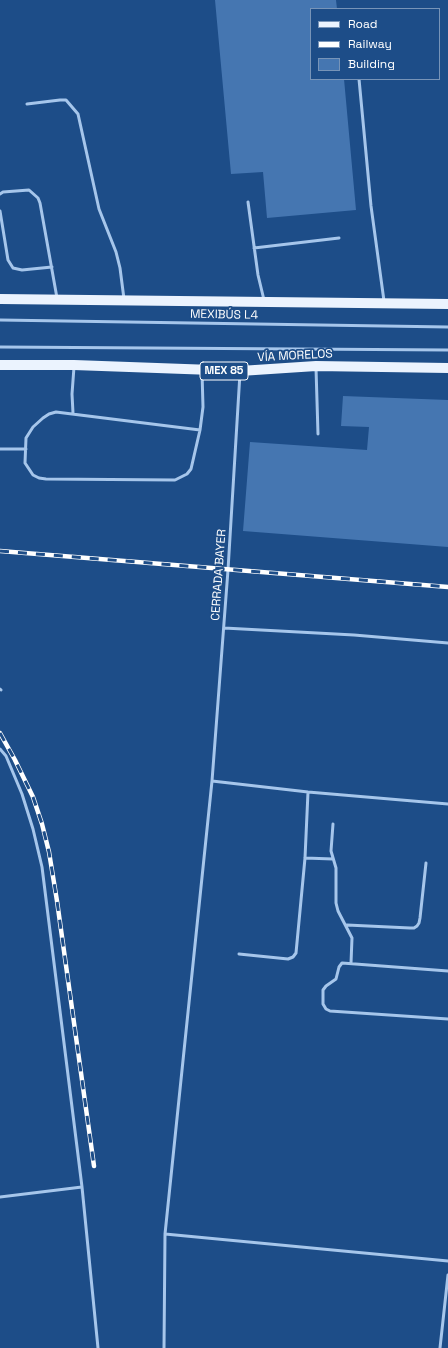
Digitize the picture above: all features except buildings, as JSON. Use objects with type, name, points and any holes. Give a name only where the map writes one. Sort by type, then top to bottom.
[{"type":"main road","points":[[0,299],[448,304]]},
{"type":"main road","name":"VÍA MORELOS","points":[[0,365],[74,365],[240,371],[316,366],[448,368]]},
{"type":"lane","points":[[360,80],[370,206],[384,303]]},
{"type":"lane","points":[[27,104],[66,100],[78,114],[100,209],[116,252],[120,268],[124,301]]},
{"type":"lane","points":[[0,194],[3,192],[30,190],[38,198],[57,300]]},
{"type":"lane","points":[[248,202],[258,276],[265,302]]},
{"type":"lane","points":[[0,211],[8,260],[13,268],[22,270],[52,267]]},
{"type":"lane","points":[[254,248],[338,238]]},
{"type":"lane","name":"MEXIBÚS L4","points":[[0,320],[448,327]]},
{"type":"lane","points":[[0,347],[448,350]]},
{"type":"lane","points":[[73,413],[72,394],[74,365]]},
{"type":"lane","points":[[316,366],[318,434]]},
{"type":"lane","points":[[200,430],[56,412],[43,418],[33,427],[26,438],[25,463],[33,475],[38,478],[46,479],[175,480],[188,474],[191,469],[200,430],[203,407],[202,370]]},
{"type":"lane","name":"CERRADA BAYER","points":[[164,1348],[165,1234],[212,781],[224,628],[240,371]]},
{"type":"lane","points":[[0,449],[26,449]]},
{"type":"lane","points":[[224,628],[354,634],[448,643]]},
{"type":"lane","points":[[0,749],[6,756],[22,794],[33,829],[42,867],[82,1187],[98,1348]]},
{"type":"lane","points":[[212,781],[308,792],[448,804]]},
{"type":"lane","points":[[239,954],[288,959],[296,953],[308,792]]},
{"type":"lane","points":[[333,824],[331,851],[336,868],[337,907],[352,938],[351,963]]},
{"type":"lane","points":[[304,858],[333,859]]},
{"type":"lane","points":[[347,925],[410,928],[417,926],[420,923],[426,863]]},
{"type":"lane","points":[[448,971],[342,963],[336,979],[323,990],[323,1004],[328,1010],[448,1019]]},
{"type":"lane","points":[[0,1197],[82,1187]]},
{"type":"lane","points":[[165,1234],[448,1261]]},
{"type":"lane","points":[[440,1348],[448,1275]]},
{"type":"railway","points":[[0,551],[448,587]]},
{"type":"railway","points":[[0,733],[33,797],[49,852],[94,1166]]}]
